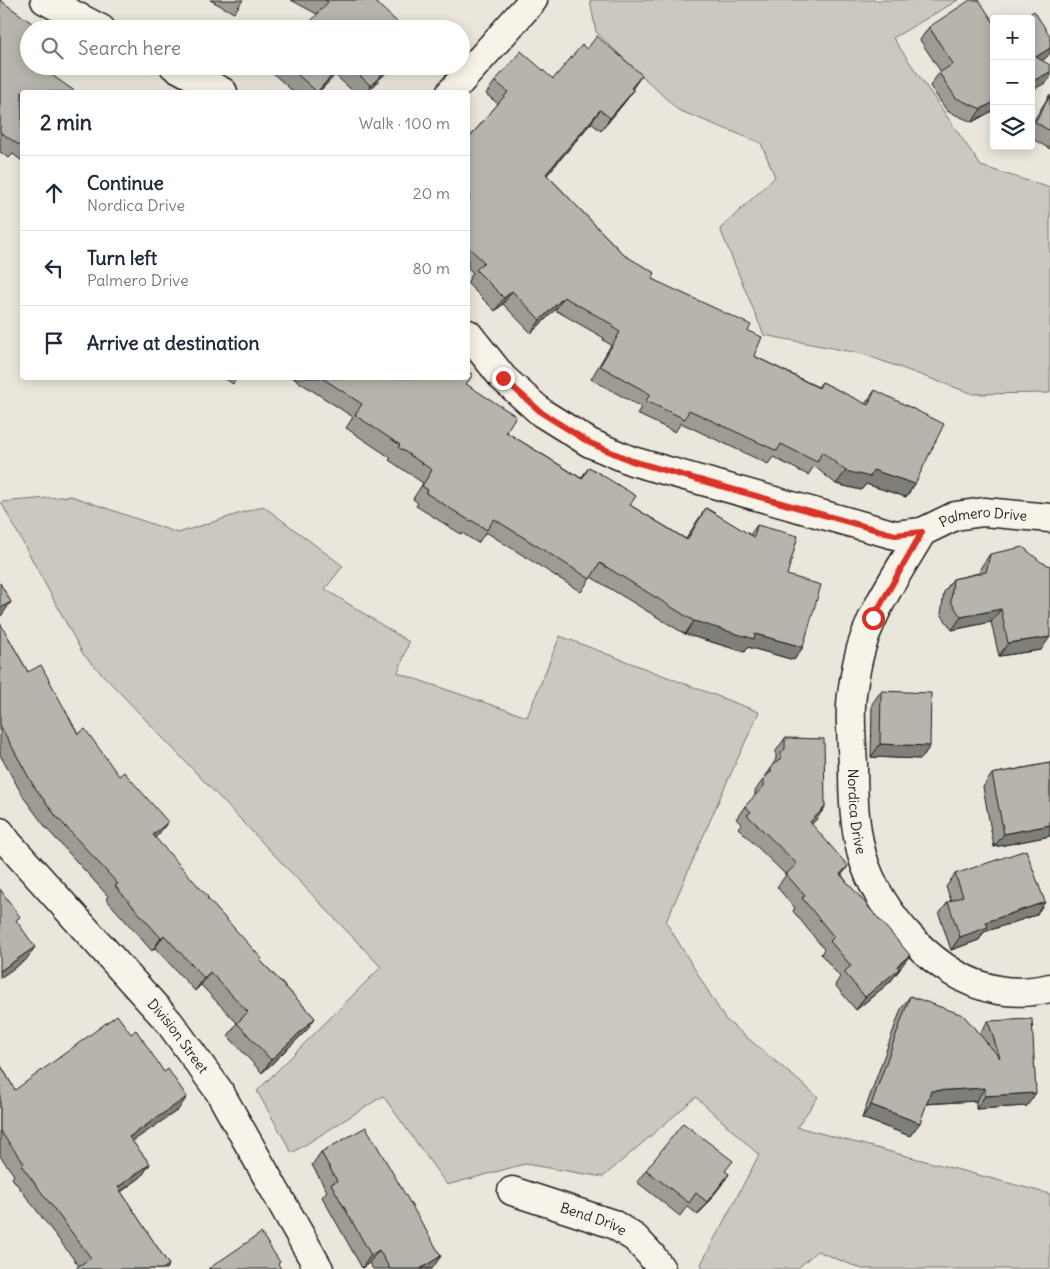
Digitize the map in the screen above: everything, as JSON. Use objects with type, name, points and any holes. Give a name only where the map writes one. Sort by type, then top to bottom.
[{"type":"street","points":[[45,0],[84,20]]},
{"type":"street","points":[[470,71],[533,0]]},
{"type":"street","points":[[191,75],[219,90]]},
{"type":"street","points":[[453,90],[466,75]]},
{"type":"street","name":"Palmero Drive","points":[[470,337],[503,378],[542,413],[590,443],[632,461],[895,535],[922,532],[955,516],[984,512],[1050,518]]},
{"type":"street","name":"Nordica Drive","points":[[922,532],[873,618],[859,658],[851,705],[854,816],[862,856],[878,894],[902,928],[934,959],[966,980],[997,990],[1030,992],[1050,988]]},
{"type":"street","name":"Division Street","points":[[0,832],[169,1022],[219,1091],[319,1269]]},
{"type":"street","name":"Bend Drive","points":[[512,1191],[613,1224],[635,1238],[661,1269]]},
{"type":"shaded area","points":[[590,0],[958,0],[893,38],[981,166],[1050,188],[1050,393],[973,394],[863,354],[764,335],[720,229],[775,177],[761,143],[678,110],[596,32]]},
{"type":"shaded area","points":[[71,496],[178,533],[263,506],[343,566],[325,589],[409,642],[398,673],[527,717],[560,636],[759,712],[666,922],[725,1019],[818,1097],[797,1127],[1050,1194],[1050,1269],[862,1269],[817,1251],[797,1269],[703,1269],[701,1264],[759,1155],[696,1097],[603,1177],[525,1164],[447,1185],[383,1096],[292,1153],[257,1091],[381,967],[83,654],[1,502]]},
{"type":"building","points":[[0,0],[28,20],[20,20],[20,75],[54,75],[73,90],[20,90],[20,144],[0,132]]},
{"type":"building","points":[[325,0],[373,0],[395,20],[312,20],[328,2]]},
{"type":"building","points":[[970,0],[979,0],[990,17],[990,104],[981,109],[956,98],[939,73],[953,64],[929,27]]},
{"type":"building","points":[[1034,11],[1050,36],[1050,48],[1036,57],[1050,65],[1050,72],[1035,80],[1035,15],[1028,15]]},
{"type":"building","points":[[597,36],[642,75],[631,88],[634,90],[610,118],[600,110],[546,174],[624,255],[655,273],[652,279],[751,325],[748,331],[762,337],[754,356],[819,388],[822,382],[868,405],[875,390],[944,424],[915,484],[873,470],[870,477],[846,471],[822,452],[817,462],[781,444],[777,451],[689,410],[685,419],[646,401],[650,394],[600,366],[620,332],[612,327],[613,325],[564,297],[540,320],[512,291],[504,298],[476,270],[484,262],[470,249],[470,137],[508,92],[495,81],[521,51],[553,79],[582,45],[587,49]]},
{"type":"building","points":[[298,75],[332,75],[319,90],[315,90]]},
{"type":"building","points":[[359,75],[381,75],[371,86]]},
{"type":"building","points":[[1050,96],[1050,131],[1035,122]]},
{"type":"building","points":[[325,380],[469,380],[466,384],[516,416],[506,432],[582,479],[589,467],[636,496],[630,505],[687,540],[706,508],[754,537],[757,525],[798,536],[787,575],[821,585],[803,647],[755,634],[754,639],[694,621],[600,563],[590,579],[494,519],[487,530],[470,521],[426,493],[428,490],[422,486],[432,470],[398,447],[400,445],[355,415],[362,404]]},
{"type":"building","points":[[1023,547],[1041,562],[1050,566],[1050,637],[1008,643],[1001,609],[961,617],[951,602],[953,579],[986,572],[990,554]]},
{"type":"building","points":[[0,583],[11,602],[0,608]]},
{"type":"building","points":[[0,623],[28,672],[41,665],[78,734],[85,729],[119,776],[124,772],[168,822],[153,835],[262,959],[260,960],[315,1018],[271,1060],[237,1023],[248,1012],[210,972],[204,978],[164,935],[161,938],[115,886],[118,884],[56,816],[33,785],[0,725]]},
{"type":"building","points":[[881,691],[931,693],[930,746],[880,744]]},
{"type":"building","points":[[785,738],[824,739],[825,807],[810,822],[848,866],[840,874],[910,955],[897,966],[899,969],[865,997],[844,972],[851,966],[830,941],[834,937],[802,898],[805,896],[786,874],[797,864],[747,815],[751,812],[745,806],[764,786],[764,778],[781,758],[781,753],[785,749]]},
{"type":"building","points":[[1050,763],[1050,825],[1004,834],[992,774]]},
{"type":"building","points":[[1026,850],[1045,902],[986,922],[988,927],[960,937],[948,902],[963,896],[955,874]]},
{"type":"building","points":[[0,889],[20,917],[16,920],[35,947],[0,971]]},
{"type":"building","points":[[910,996],[963,1015],[1000,1058],[988,1021],[1032,1019],[1036,1093],[985,1096],[985,1088],[931,1091],[920,1123],[871,1105]]},
{"type":"building","points":[[117,1015],[131,1034],[136,1030],[164,1072],[168,1069],[187,1097],[129,1137],[150,1164],[118,1187],[169,1265],[162,1269],[79,1269],[77,1267],[91,1258],[21,1165],[24,1163],[0,1131],[0,1064],[15,1090]]},
{"type":"building","points":[[683,1123],[733,1161],[725,1171],[729,1174],[707,1202],[696,1193],[689,1203],[646,1170]]},
{"type":"building","points":[[366,1127],[441,1256],[420,1269],[390,1269],[379,1250],[371,1255],[331,1184],[337,1181],[321,1152]]},
{"type":"building","points":[[261,1233],[280,1262],[278,1264],[281,1269],[208,1269]]},
{"type":"route","points":[[503,378],[542,413],[590,443],[632,461],[895,535],[922,532],[873,618]]}]
